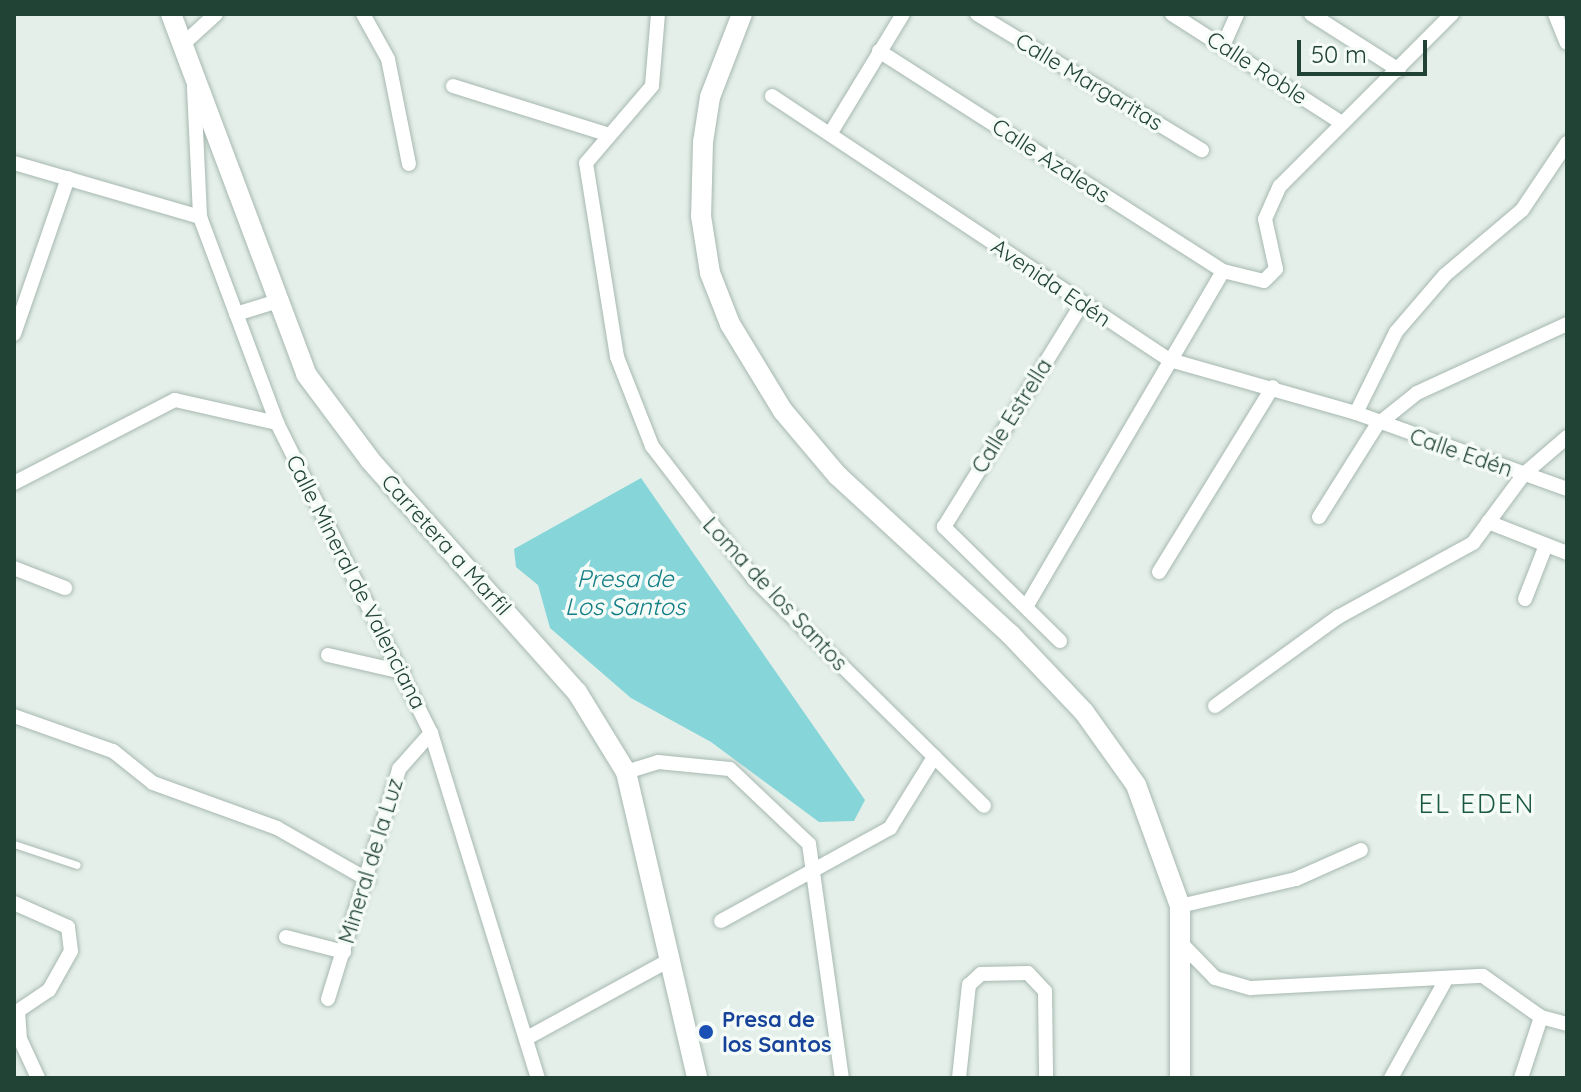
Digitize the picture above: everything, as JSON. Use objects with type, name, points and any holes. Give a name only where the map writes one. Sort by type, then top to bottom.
[{"type":"street","name":"Carretera a Marfil","points":[[171,14],[194,84],[306,374],[336,419],[577,692],[626,772],[697,1078]]},
{"type":"street","points":[[182,45],[216,14]]},
{"type":"street","points":[[363,14],[388,59],[409,164]]},
{"type":"street","name":"Loma de los Santos","points":[[658,14],[652,86],[606,134],[586,163],[591,223],[617,357],[652,446],[754,579],[984,806]]},
{"type":"street","points":[[742,14],[710,97],[703,142],[701,216],[710,273],[730,324],[775,401],[838,476],[1010,634],[1110,745],[1166,853],[1180,906],[1180,1078]]},
{"type":"street","points":[[830,134],[903,14]]},
{"type":"street","name":"Calle Margaritas","points":[[977,14],[1202,150]]},
{"type":"street","name":"Calle Roble","points":[[1172,14],[1342,123]]},
{"type":"street","points":[[1223,46],[1237,14]]},
{"type":"street","points":[[1311,14],[1399,70]]},
{"type":"street","points":[[1342,123],[1399,70],[1452,14]]},
{"type":"street","points":[[1555,14],[1567,43]]},
{"type":"street","name":"Calle Azaleas","points":[[879,51],[1223,271],[1264,281],[1276,269],[1265,219],[1280,186],[1342,123]]},
{"type":"street","name":"Calle Mineral de Valenciana","points":[[194,84],[200,217],[277,423],[431,733],[538,1078]]},
{"type":"street","points":[[453,86],[606,134]]},
{"type":"street","name":"Avenida Edén","points":[[772,96],[1081,305],[1170,360],[1356,413]]},
{"type":"street","points":[[1356,413],[1396,332],[1445,275],[1522,210],[1565,151]]},
{"type":"street","points":[[14,163],[200,217]]},
{"type":"street","points":[[16,334],[68,178]]},
{"type":"street","points":[[1060,641],[1026,607],[1223,271]]},
{"type":"street","points":[[236,314],[278,301]]},
{"type":"street","name":"Calle Estrella","points":[[1026,607],[944,527],[1081,305]]},
{"type":"street","points":[[1319,517],[1377,425],[1466,366],[1567,324]]},
{"type":"street","points":[[1159,572],[1273,387]]},
{"type":"street","points":[[14,483],[175,400],[277,423]]},
{"type":"street","name":"Calle Edén","points":[[1356,413],[1377,425],[1567,489]]},
{"type":"street","points":[[1215,706],[1338,617],[1473,543],[1524,474],[1567,437]]},
{"type":"street","points":[[1488,522],[1567,553]]},
{"type":"street","points":[[1525,599],[1546,545]]},
{"type":"street","points":[[14,568],[65,588]]},
{"type":"street","points":[[328,655],[403,672]]},
{"type":"street","points":[[14,716],[113,751],[153,783],[277,828],[368,880]]},
{"type":"street","name":"Mineral de la Luz","points":[[328,999],[368,880],[399,769],[431,733]]},
{"type":"street","points":[[721,921],[817,862],[890,828],[934,757]]},
{"type":"street","points":[[626,772],[658,762],[730,769],[809,844],[817,862],[842,1078]]},
{"type":"street","points":[[1180,906],[1296,879],[1361,850]]},
{"type":"street","points":[[14,903],[68,927],[71,951],[49,990],[18,1011],[38,1078]]},
{"type":"street","points":[[286,937],[344,952]]},
{"type":"street","points":[[1180,942],[1215,978],[1251,988],[1444,983],[1483,976],[1541,1017],[1567,1024]]},
{"type":"street","points":[[527,1038],[671,959]]},
{"type":"street","points":[[959,1078],[969,985],[981,974],[1028,973],[1045,991],[1046,1078]]},
{"type":"street","points":[[1391,1078],[1444,983]]},
{"type":"street","points":[[1521,1078],[1541,1017]]},
{"type":"lane","points":[[14,844],[77,865]]},
{"type":"water","name":"Presa de Los Santos","points":[[641,478],[865,800],[854,821],[819,822],[711,742],[631,698],[550,628],[538,585],[516,567],[514,549]]},
{"type":"place","name":"Presa de los Santos","points":[[706,1032]]},
{"type":"district","name":"EL EDEN","points":[[1477,804]]}]
